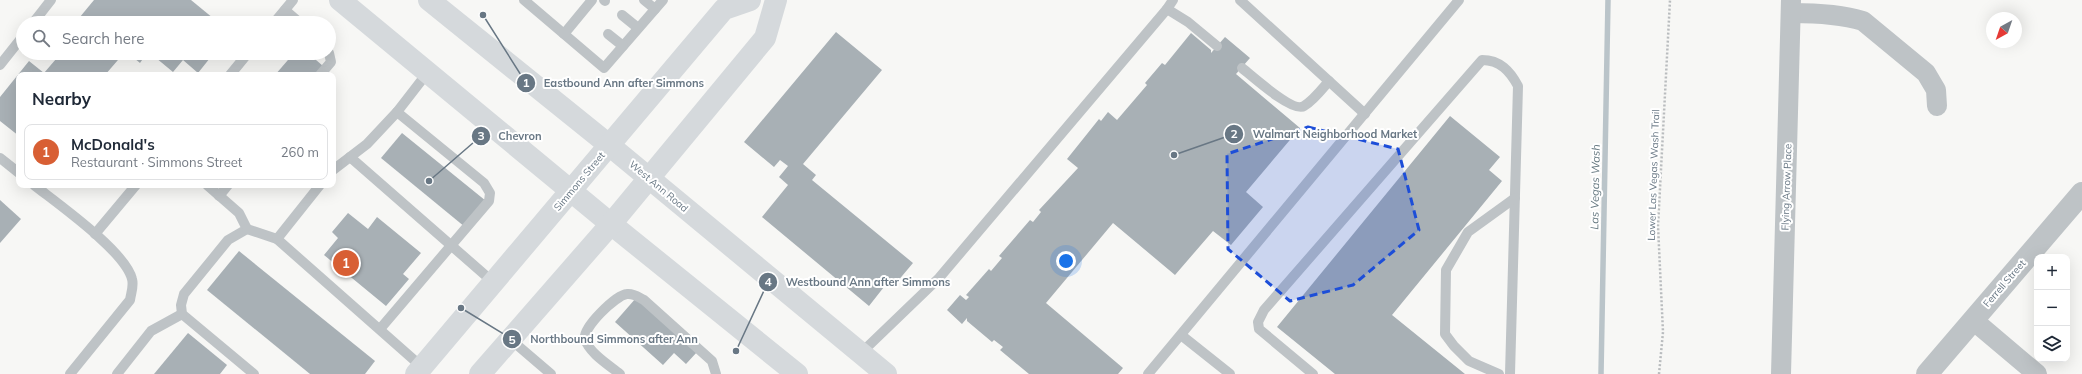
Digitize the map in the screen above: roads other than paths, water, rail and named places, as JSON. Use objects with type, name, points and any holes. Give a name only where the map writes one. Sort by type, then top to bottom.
[{"type":"main road","points":[[340,0],[786,371]]},
{"type":"main road","name":"West Ann Road","points":[[429,0],[609,145],[886,374]]},
{"type":"main road","name":"Simmons Street","points":[[419,370],[724,8],[750,0]]},
{"type":"main road","points":[[480,374],[611,224],[765,38],[776,0]]},
{"type":"street","points":[[1791,6],[1822,14],[1850,17],[1862,21],[1926,73],[1936,90],[1937,106]]},
{"type":"street","name":"Flying Arrow Place","points":[[1781,374],[1791,6]]},
{"type":"street","name":"Ferrell Street","points":[[1927,374],[2082,193]]},
{"type":"street","points":[[1973,320],[2037,374]]},
{"type":"lane","points":[[38,16],[51,0]]},
{"type":"lane","points":[[280,16],[293,0]]},
{"type":"lane","points":[[524,0],[604,68],[663,0]]},
{"type":"lane","points":[[564,34],[586,15],[592,0]]},
{"type":"lane","points":[[644,0],[654,9]]},
{"type":"lane","points":[[861,353],[939,278],[1167,9],[1173,0]]},
{"type":"lane","points":[[1240,0],[1364,114]]},
{"type":"lane","points":[[1148,374],[1459,0]]},
{"type":"lane","points":[[1167,9],[1188,22],[1217,46]]},
{"type":"lane","points":[[285,10],[292,16]]},
{"type":"lane","points":[[622,16],[638,28]]},
{"type":"lane","points":[[608,34],[623,46]]},
{"type":"lane","points":[[0,65],[16,45]]},
{"type":"lane","points":[[232,72],[242,60]]},
{"type":"lane","points":[[323,72],[331,62],[331,60]]},
{"type":"lane","points":[[1313,374],[1259,329],[1258,322],[1264,310],[1482,60],[1492,60],[1500,64],[1511,73],[1518,86],[1510,374]]},
{"type":"lane","points":[[1242,68],[1282,99],[1296,107],[1304,106],[1329,81]]},
{"type":"lane","points":[[336,168],[367,144],[397,112],[428,72]]},
{"type":"lane","points":[[380,330],[489,201],[490,193],[484,183],[397,112]]},
{"type":"lane","points":[[350,157],[493,282]]},
{"type":"lane","points":[[0,158],[16,171]]},
{"type":"lane","points":[[38,188],[95,234],[122,262],[132,278],[133,286],[130,300],[70,374]]},
{"type":"lane","points":[[95,234],[133,188]]},
{"type":"lane","points":[[210,188],[239,213],[247,229],[277,239],[380,330],[419,370]]},
{"type":"lane","points":[[219,196],[226,188]]},
{"type":"lane","points":[[277,239],[318,188]]},
{"type":"lane","points":[[1499,374],[1469,361],[1444,334],[1446,270],[1468,232],[1515,198]]},
{"type":"lane","points":[[247,229],[228,240],[184,294],[181,305],[182,314],[254,374]]},
{"type":"lane","points":[[620,374],[590,348],[584,338],[586,329],[617,297],[626,294],[634,294],[644,300],[712,361],[716,374]]},
{"type":"lane","points":[[117,374],[151,331],[182,314]]},
{"type":"lane","points":[[1181,335],[1230,374]]},
{"type":"lane","points":[[510,339],[551,374]]},
{"type":"waterway","name":"Las Vegas Wash","points":[[1601,374],[1608,0]]},
{"type":"place","name":"Eastbound Ann after Simmons","points":[[483,15]]},
{"type":"place","name":"Walmart Neighborhood Market","points":[[1174,155]]},
{"type":"place","name":"Chevron","points":[[429,181]]},
{"type":"place","name":"McDonald's","points":[[346,263]]},
{"type":"place","name":"Northbound Simmons after Ann","points":[[461,308]]},
{"type":"place","name":"Westbound Ann after Simmons","points":[[736,351]]}]
